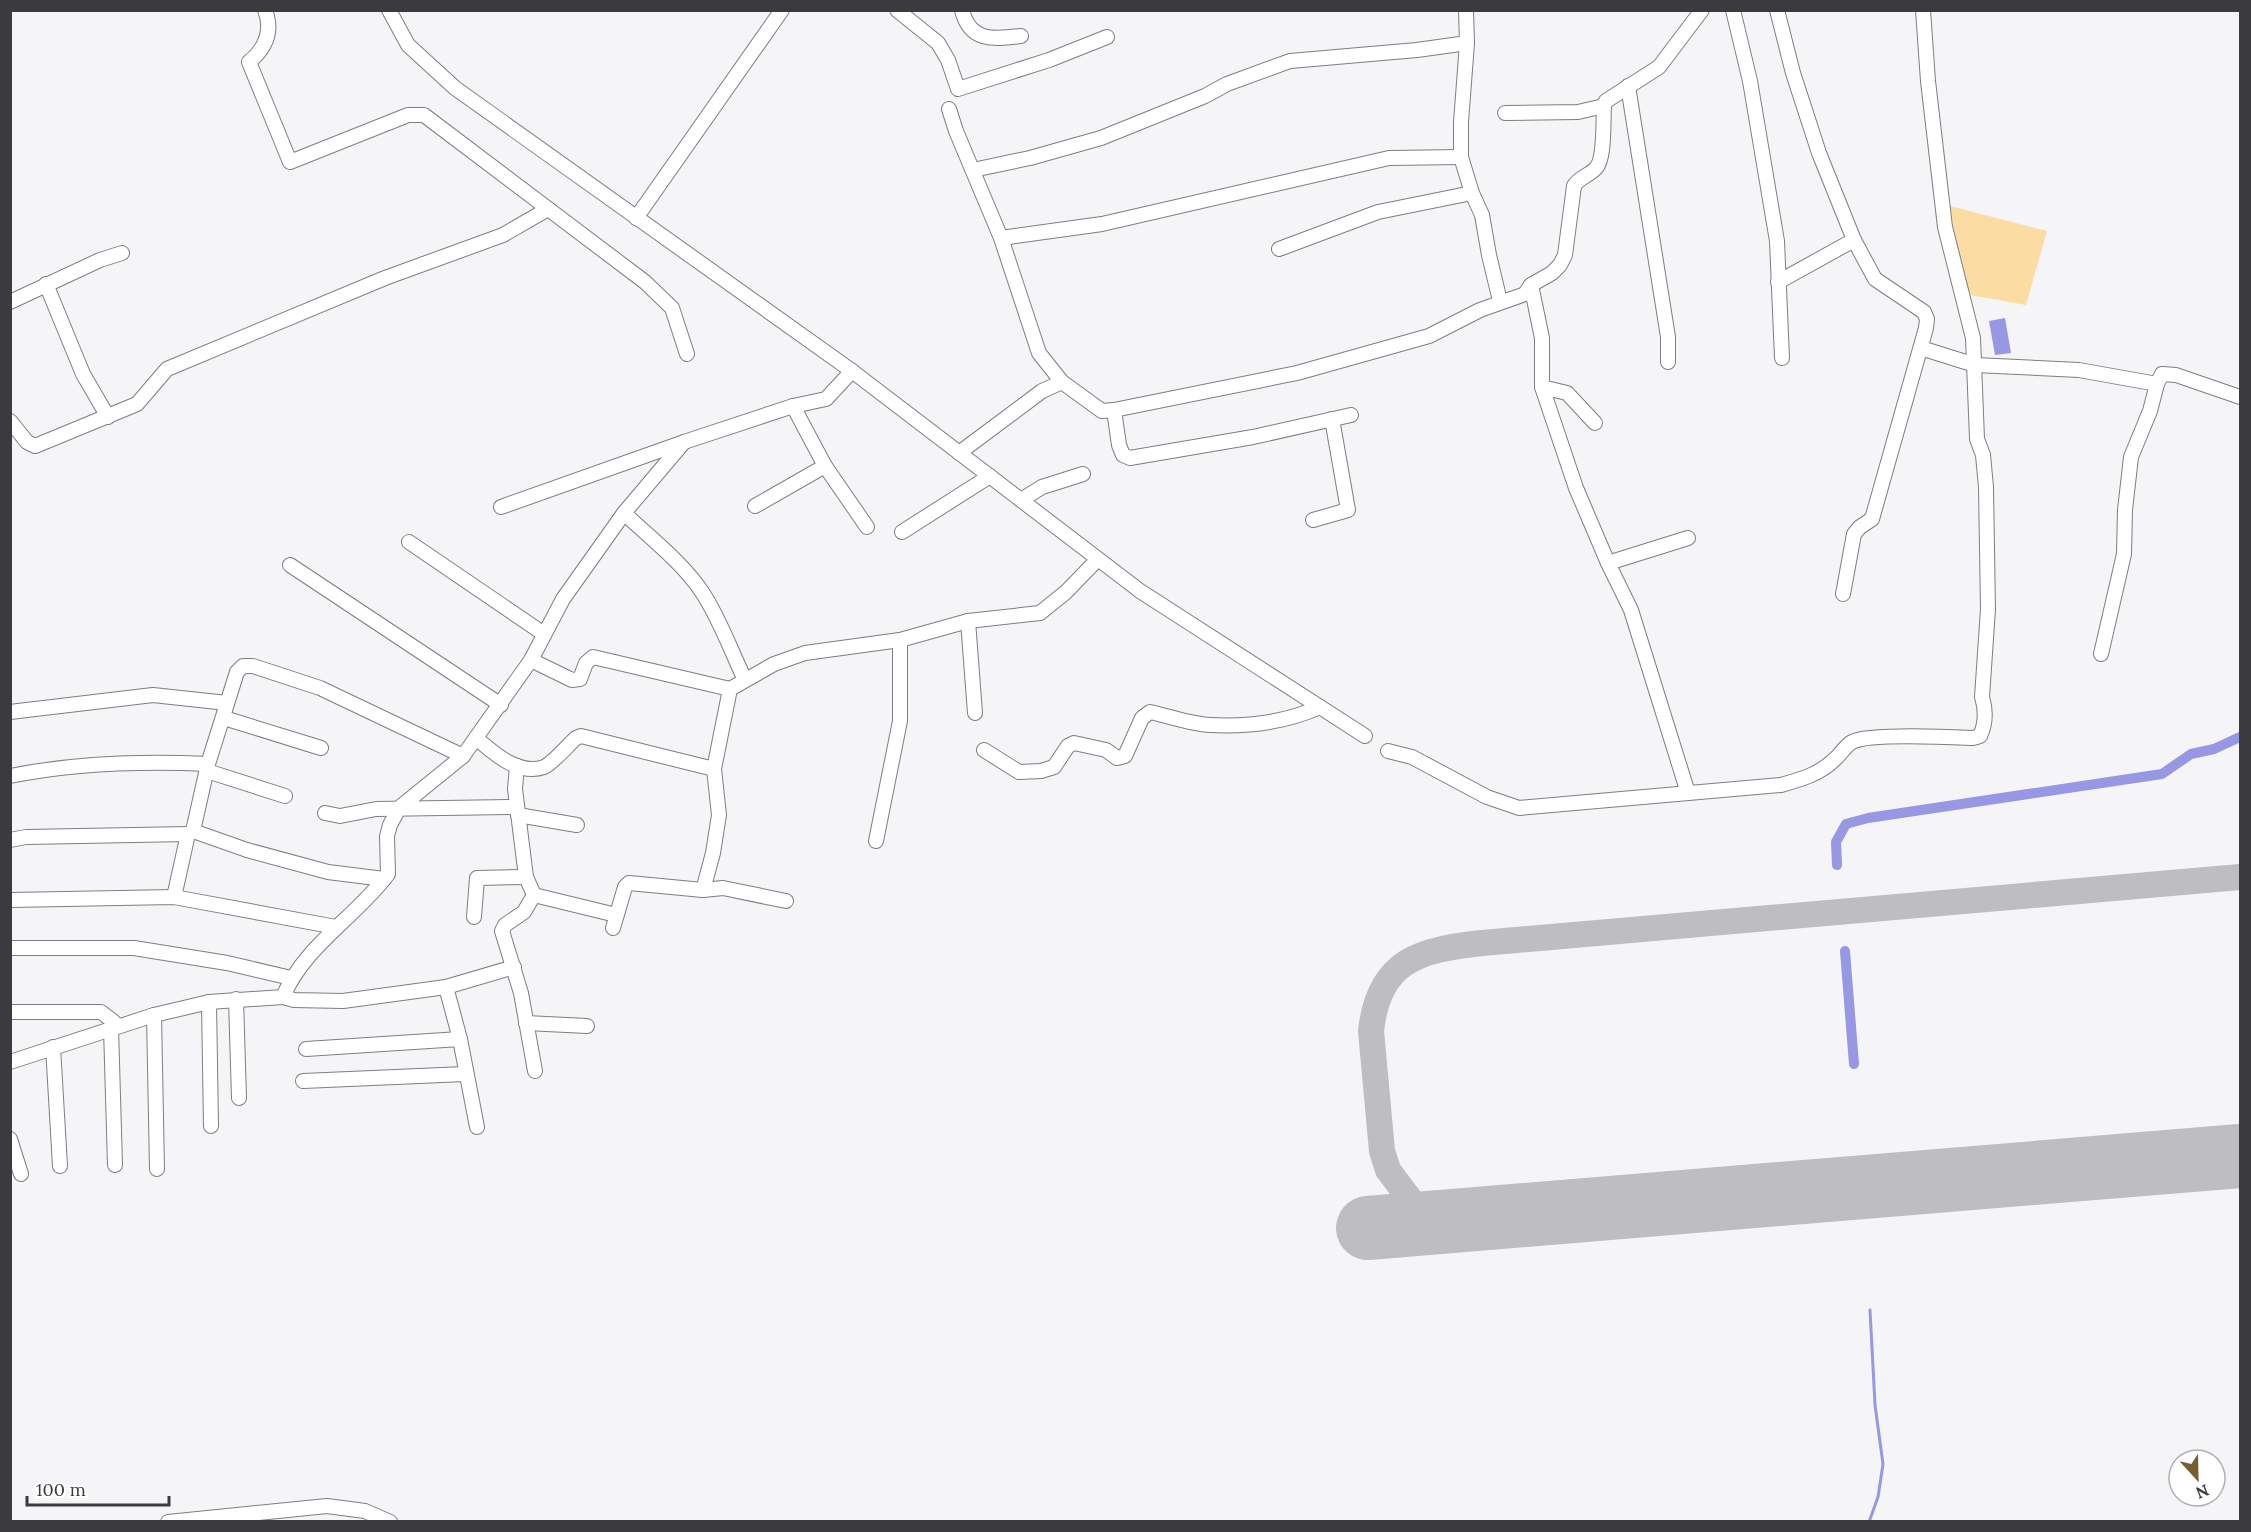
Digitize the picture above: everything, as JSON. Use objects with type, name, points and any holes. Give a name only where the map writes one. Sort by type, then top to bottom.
[{"type":"street","points":[[265,10],[269,22],[269,33],[258,55],[249,62],[290,162],[408,115],[424,115],[612,256],[672,308],[687,354]]},
{"type":"street","points":[[389,10],[408,45],[455,88],[852,371],[1140,591],[1365,736]]},
{"type":"street","points":[[636,218],[782,10]]},
{"type":"street","points":[[897,10],[938,43],[948,60],[958,89],[1049,60],[1107,37]]},
{"type":"street","points":[[962,10],[976,33],[992,39],[1021,36]]},
{"type":"street","points":[[1466,10],[1467,43],[1461,122],[1461,157],[1472,193],[1482,215],[1500,301]]},
{"type":"street","points":[[949,109],[1001,238],[1039,353],[1062,382],[1102,411],[1114,410],[1297,374],[1418,340],[1500,301],[1525,294],[1531,285],[1552,273],[1560,265],[1565,255],[1574,186],[1580,178],[1596,170],[1601,158],[1604,106],[1610,96],[1659,67],[1702,10]]},
{"type":"street","points":[[1733,10],[1750,81],[1777,241],[1782,358]]},
{"type":"street","points":[[1777,10],[1793,73],[1819,153],[1854,240],[1875,279],[1924,312],[1927,318],[1921,348],[1872,519],[1854,534],[1843,594]]},
{"type":"street","points":[[1388,751],[1412,757],[1487,797],[1519,808],[1781,785],[1820,771],[1852,742],[1860,740],[1980,736],[1985,708],[1982,698],[1988,609],[1986,487],[1983,455],[1977,439],[1973,338],[1945,227],[1928,81],[1923,10]]},
{"type":"street","points":[[973,170],[1030,158],[1101,138],[1205,96],[1227,84],[1290,61],[1417,50],[1467,43]]},
{"type":"street","points":[[1628,86],[1668,337],[1668,362]]},
{"type":"street","points":[[1506,113],[1578,112],[1604,106]]},
{"type":"street","points":[[1001,238],[1102,224],[1389,158],[1461,157]]},
{"type":"street","points":[[1279,249],[1378,212],[1472,193]]},
{"type":"street","points":[[10,421],[27,442],[35,446],[137,404],[167,369],[385,278],[503,235],[548,209]]},
{"type":"street","points":[[1778,282],[1854,240]]},
{"type":"street","points":[[10,302],[100,260],[122,253]]},
{"type":"street","points":[[46,284],[83,374],[108,417]]},
{"type":"street","points":[[1531,285],[1542,338],[1542,387],[1576,488],[1631,610],[1688,793]]},
{"type":"street","points":[[1921,348],[1975,365],[2079,370],[2157,384]]},
{"type":"street","points":[[501,507],[684,442],[793,406],[826,399],[852,371]]},
{"type":"street","points":[[2101,654],[2124,554],[2125,510],[2131,457],[2162,374],[2176,375],[2241,397]]},
{"type":"street","points":[[958,453],[1042,391],[1062,382]]},
{"type":"street","points":[[1542,387],[1567,393],[1595,423]]},
{"type":"street","points":[[793,406],[825,466],[867,527]]},
{"type":"street","points":[[1114,410],[1119,445],[1123,455],[1130,458],[1253,437],[1351,415]]},
{"type":"street","points":[[1313,520],[1348,510],[1332,419]]},
{"type":"street","points":[[283,997],[291,978],[336,927],[388,874],[387,836],[399,808],[463,756],[531,660],[564,599],[624,513],[684,442]]},
{"type":"street","points":[[755,506],[825,466]]},
{"type":"street","points":[[1021,500],[1042,488],[1083,474]]},
{"type":"street","points":[[902,532],[990,476]]},
{"type":"street","points":[[624,513],[675,561],[702,591],[745,680]]},
{"type":"street","points":[[1608,563],[1688,538]]},
{"type":"street","points":[[409,542],[544,634]]},
{"type":"street","points":[[531,660],[572,680],[580,679],[586,663],[593,657],[730,689],[774,664],[805,652],[900,640],[968,621],[1040,613],[1066,592],[1098,559]]},
{"type":"street","points":[[290,565],[501,705]]},
{"type":"street","points":[[968,621],[975,713]]},
{"type":"street","points":[[876,842],[900,721],[900,640]]},
{"type":"street","points":[[174,897],[227,703],[237,672],[243,666],[253,666],[320,688],[463,756]]},
{"type":"street","points":[[703,890],[713,854],[719,814],[714,768],[730,689]]},
{"type":"street","points":[[10,712],[153,695],[227,703]]},
{"type":"street","points":[[984,750],[1019,771],[1041,771],[1054,767],[1068,746],[1074,743],[1106,750],[1117,758],[1125,756],[1142,718],[1150,712],[1208,725],[1276,722],[1297,717],[1320,707]]},
{"type":"street","points":[[224,718],[321,748]]},
{"type":"street","points":[[476,738],[495,754],[517,766],[533,768],[545,766],[581,736],[714,768]]},
{"type":"street","points":[[10,776],[35,771],[153,761],[208,768],[285,796]]},
{"type":"street","points":[[517,766],[515,789],[526,877],[534,896],[615,922],[625,887],[629,883],[703,890],[723,888],[786,901]]},
{"type":"street","points":[[325,813],[340,816],[376,809],[399,808],[518,811],[577,825]]},
{"type":"street","points":[[10,840],[191,832],[328,872],[384,879]]},
{"type":"street","points":[[474,917],[477,878],[526,877]]},
{"type":"street","points":[[534,896],[524,912],[504,925],[502,931],[522,993],[535,1071]]},
{"type":"street","points":[[10,900],[174,897],[336,927]]},
{"type":"street","points":[[10,948],[134,948],[227,963],[291,978]]},
{"type":"street","points":[[10,1062],[111,1028],[208,1002],[283,997],[294,1000],[343,1001],[446,987],[514,967]]},
{"type":"street","points":[[446,987],[460,1039],[477,1127]]},
{"type":"street","points":[[236,999],[239,1098]]},
{"type":"street","points":[[208,1002],[211,1126]]},
{"type":"street","points":[[10,1011],[101,1012],[114,1022],[111,1028],[115,1165]]},
{"type":"street","points":[[154,1015],[157,1169]]},
{"type":"street","points":[[526,1023],[587,1026]]},
{"type":"street","points":[[306,1049],[460,1039]]},
{"type":"street","points":[[53,1047],[60,1167]]},
{"type":"street","points":[[303,1081],[465,1074]]},
{"type":"street","points":[[10,1139],[21,1174]]},
{"type":"street","points":[[168,1521],[327,1506],[365,1511],[390,1521]]},
{"type":"shaded area","points":[[1950,206],[2047,231],[2026,305],[1970,295],[1958,254]]},
{"type":"water","points":[[2005,318],[2011,353],[1995,355],[1989,321]]},
{"type":"waterway","points":[[1837,865],[1836,842],[1846,824],[1868,818],[2162,774],[2191,754],[2214,749],[2240,737]]},
{"type":"waterway","points":[[1845,951],[1854,1064]]},
{"type":"waterway","points":[[1869,1522],[1878,1497],[1883,1464],[1875,1405],[1870,1310]]},
{"type":"taxiway","points":[[1445,1222],[1434,1218],[1412,1202],[1388,1170],[1382,1151],[1371,1031],[1383,988],[1393,973],[1422,955],[1482,943],[2240,877]]},
{"type":"runway","points":[[1368,1228],[2240,1156]]}]
